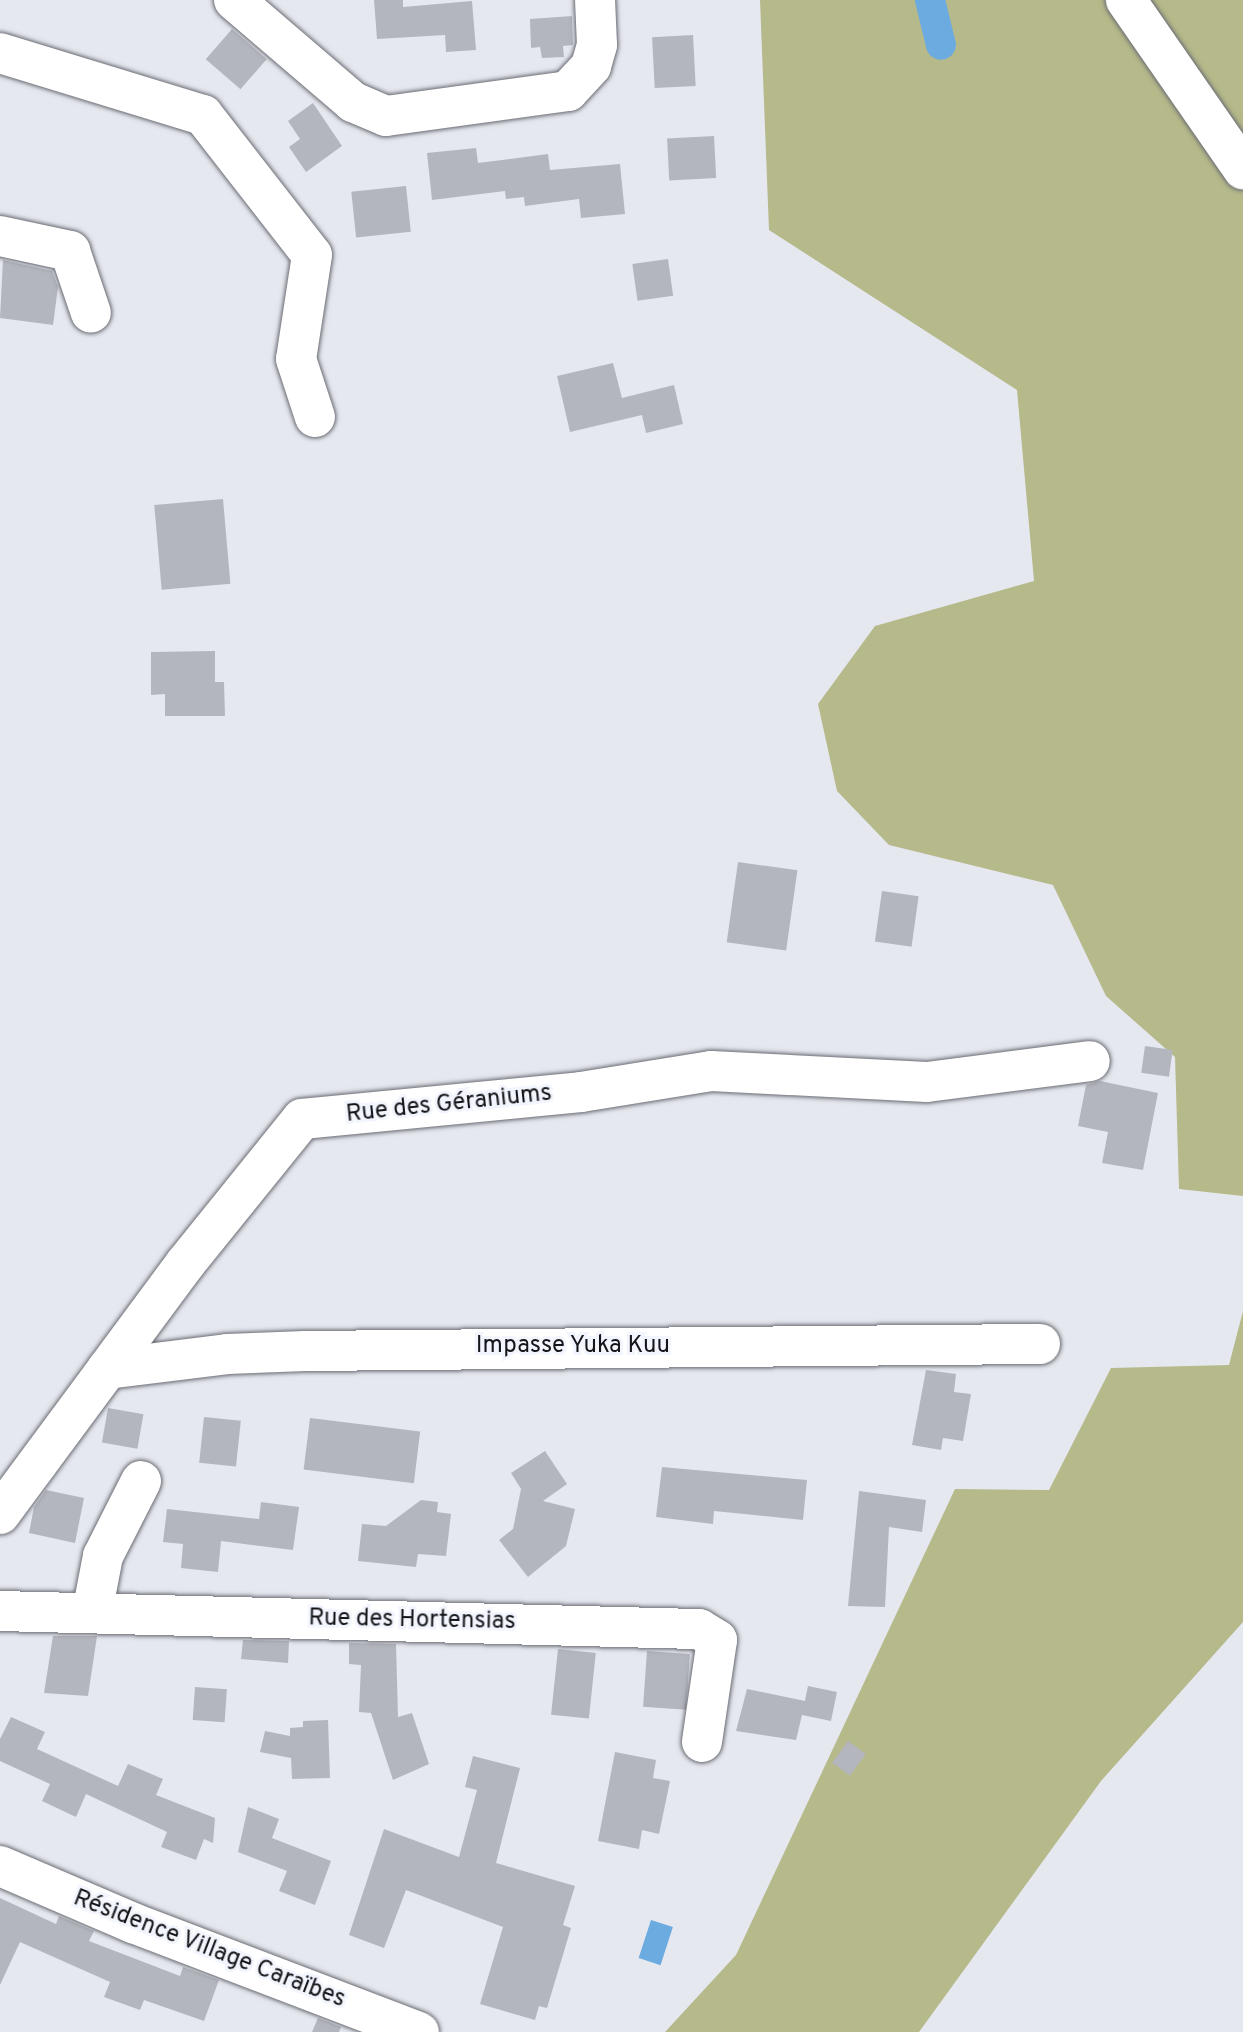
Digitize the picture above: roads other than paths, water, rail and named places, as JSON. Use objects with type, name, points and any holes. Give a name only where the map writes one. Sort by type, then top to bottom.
[{"type":"street","points":[[234,0],[353,102],[386,116],[568,91],[591,66],[597,45],[595,0]]},
{"type":"street","points":[[1126,0],[1243,169]]},
{"type":"street","points":[[0,53],[203,115],[312,255],[296,359],[315,417]]},
{"type":"street","points":[[0,236],[70,251],[91,313]]},
{"type":"street","name":"Rue des Géraniums","points":[[0,1514],[107,1369],[302,1119],[581,1092],[711,1071],[927,1082],[1090,1061]]},
{"type":"street","name":"Impasse Yuka Kuu","points":[[107,1369],[289,1352],[1040,1344]]},
{"type":"street","points":[[92,1613],[103,1556],[141,1481]]},
{"type":"street","name":"Rue des Hortensias","points":[[0,1611],[699,1629],[717,1640],[702,1742]]},
{"type":"street","name":"Résidence Village Caraïbes","points":[[0,1866],[133,1923],[419,2032]]},
{"type":"water","points":[[651,1920],[673,1927],[661,1965],[639,1958]]},
{"type":"waterway","points":[[930,0],[941,45]]}]
